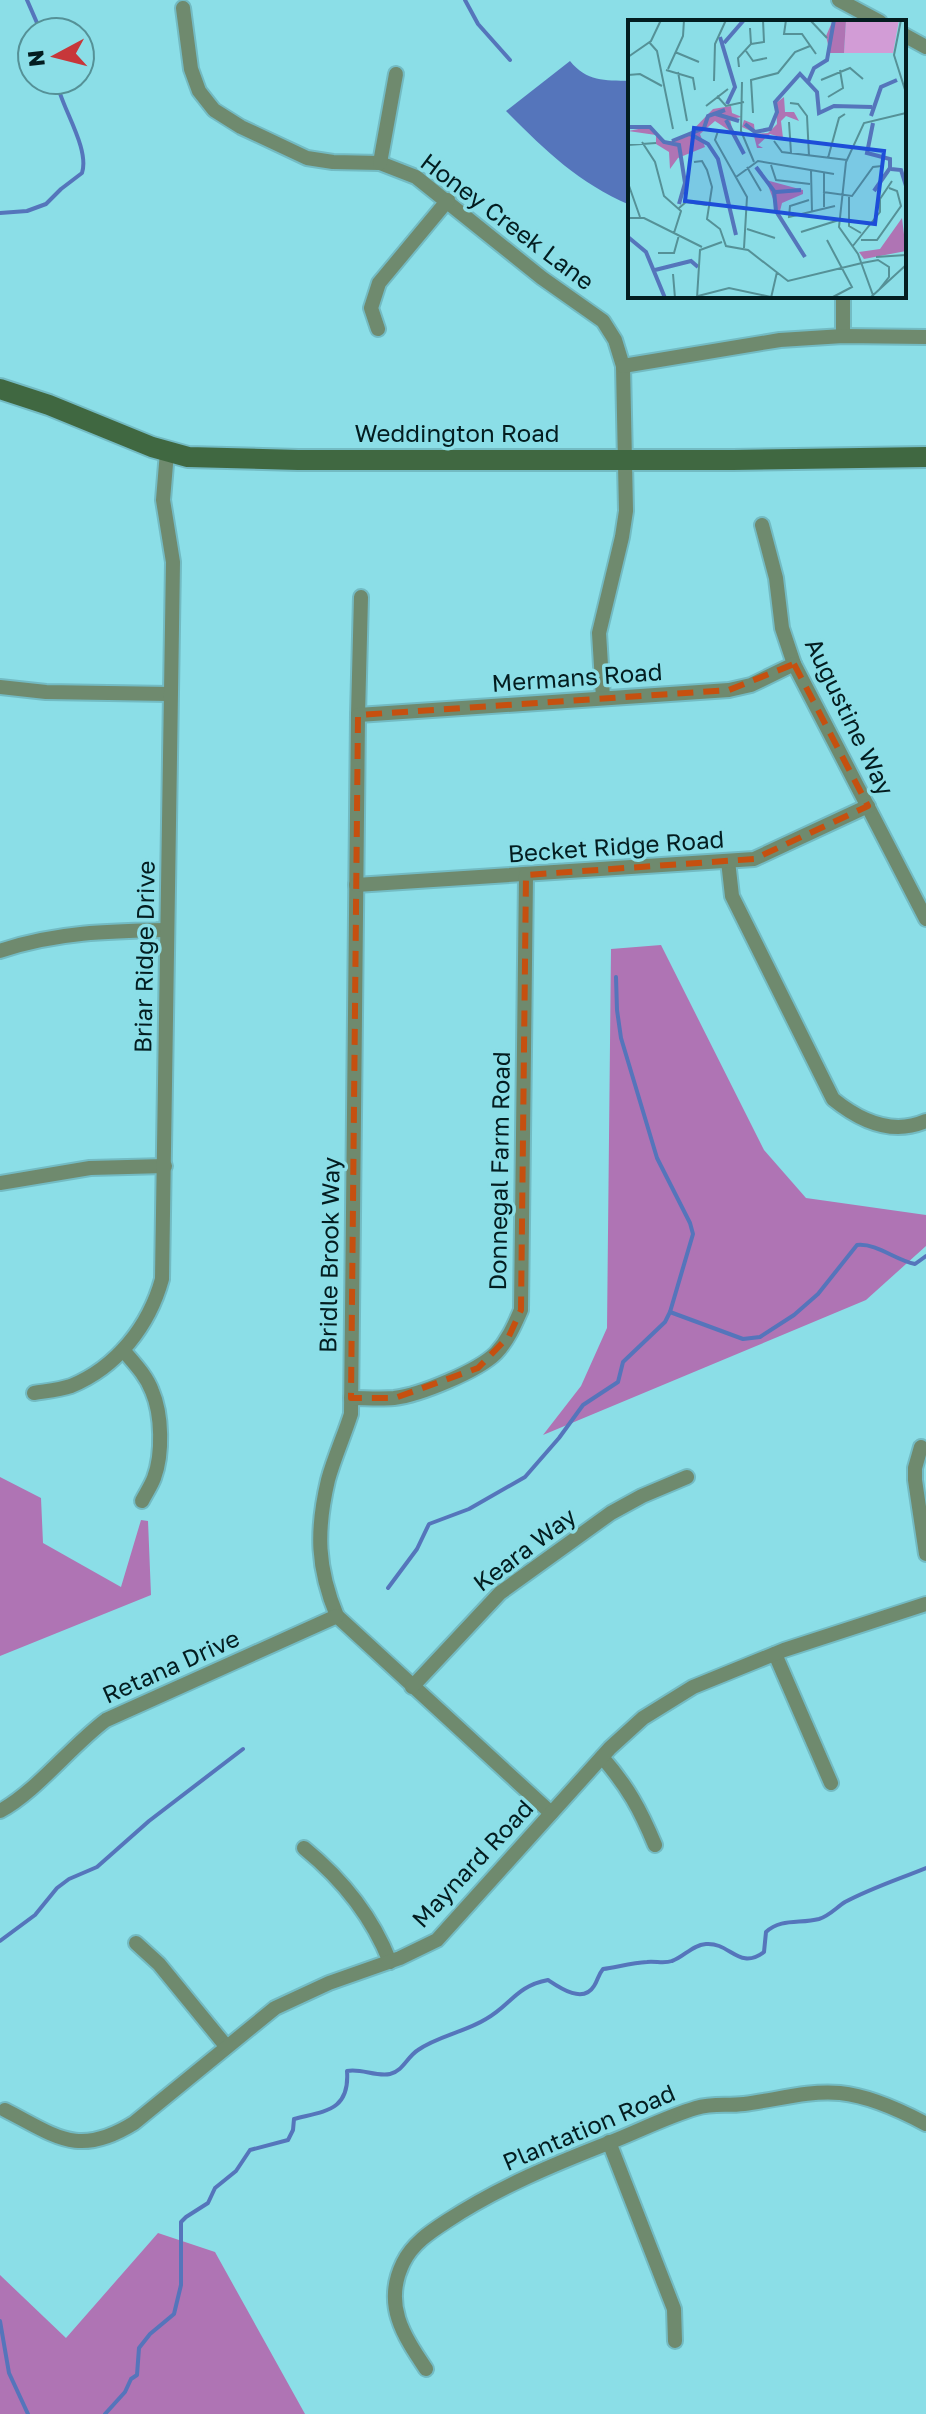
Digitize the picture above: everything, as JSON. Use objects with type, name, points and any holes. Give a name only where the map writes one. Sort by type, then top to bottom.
[{"type":"main road","name":"Weddington Road","points":[[0,389],[167,452],[188,457],[298,460],[926,457]]},
{"type":"street","points":[[839,0],[876,20]]},
{"type":"street","name":"Honey Creek Lane","points":[[183,8],[191,69],[199,91],[214,110],[241,127],[307,158],[380,163],[416,177],[542,278],[603,321],[615,340],[623,366],[626,511],[599,633],[603,698]]},
{"type":"street","points":[[906,36],[926,47]]},
{"type":"street","points":[[380,163],[396,74]]},
{"type":"street","points":[[378,329],[371,308],[379,283],[448,200]]},
{"type":"street","points":[[843,298],[843,336]]},
{"type":"street","points":[[623,366],[780,340],[843,336],[926,337]]},
{"type":"street","name":"Briar Ridge Drive","points":[[34,1393],[72,1385],[110,1363],[141,1327],[162,1279],[173,562],[163,500],[167,452]]},
{"type":"street","name":"Augustine Way","points":[[762,525],[776,578],[782,628],[794,664],[926,919]]},
{"type":"street","name":"Bridle Brook Way","points":[[361,597],[351,1414],[329,1479],[320,1526],[319,1558],[325,1588],[337,1616],[551,1813]]},
{"type":"street","name":"Mermans Road","points":[[358,715],[729,690],[751,685],[794,664]]},
{"type":"street","points":[[0,687],[46,692],[170,694]]},
{"type":"street","name":"Becket Ridge Road","points":[[356,885],[754,859],[868,806]]},
{"type":"street","points":[[728,861],[732,896],[833,1099],[851,1114],[874,1124],[896,1128],[926,1121]]},
{"type":"street","name":"Donnegal Farm Road","points":[[351,1398],[395,1398],[414,1394],[478,1368],[509,1336],[521,1310],[526,875]]},
{"type":"street","points":[[0,951],[60,935],[167,930]]},
{"type":"street","points":[[0,1183],[90,1168],[165,1166]]},
{"type":"street","points":[[123,1350],[152,1390],[157,1414],[158,1461],[142,1501]]},
{"type":"street","points":[[921,1447],[915,1480],[926,1554]]},
{"type":"street","name":"Keara Way","points":[[412,1687],[500,1593],[611,1513],[687,1477]]},
{"type":"street","name":"Maynard Road","points":[[5,2110],[56,2138],[74,2142],[98,2140],[117,2133],[134,2123],[275,2008],[437,1940],[627,1731],[678,1695],[775,1654],[926,1604]]},
{"type":"street","name":"Retana Drive","points":[[0,1811],[21,1797],[89,1732],[106,1720],[337,1616]]},
{"type":"street","points":[[775,1654],[831,1783]]},
{"type":"street","points":[[602,1757],[624,1782],[640,1809],[655,1845]]},
{"type":"street","points":[[304,1848],[353,1896],[380,1936],[390,1962]]},
{"type":"street","points":[[136,1943],[159,1964],[226,2046]]},
{"type":"street","name":"Plantation Road","points":[[426,2369],[405,2338],[395,2304],[399,2272],[414,2247],[450,2220],[507,2185],[674,2116],[709,2105],[736,2105],[807,2094],[840,2093],[881,2103],[926,2124]]},
{"type":"street","points":[[609,2142],[674,2309],[675,2341]]},
{"type":"highlighted area","points":[[794,664],[868,806],[754,859],[526,875],[521,1310],[509,1336],[478,1368],[395,1398],[351,1398],[358,715],[729,690]]},
{"type":"shaded area","points":[[661,945],[764,1150],[806,1198],[926,1215],[926,1246],[866,1300],[543,1435],[581,1386],[607,1328],[611,949]]},
{"type":"shaded area","points":[[0,1477],[41,1498],[43,1543],[121,1587],[141,1520],[148,1521],[151,1595],[0,1656]]},
{"type":"shaded area","points":[[158,2233],[215,2252],[305,2414],[0,2414],[0,2275],[66,2338]]},
{"type":"water","points":[[570,61],[590,76],[628,81],[628,204],[578,176],[506,111]]},
{"type":"waterway","points":[[27,0],[34,16]]},
{"type":"waterway","points":[[465,0],[478,24],[510,60]]},
{"type":"waterway","points":[[0,213],[27,211],[46,204],[82,173],[79,140],[61,96]]},
{"type":"waterway","points":[[388,1588],[417,1549],[429,1524],[469,1509],[525,1477],[583,1405],[618,1382],[623,1362],[665,1322],[670,1312],[693,1234],[657,1158],[621,1038],[616,977]]},
{"type":"waterway","points":[[670,1312],[743,1339],[760,1337],[794,1315],[818,1294],[857,1245],[872,1247],[915,1264],[926,1256]]},
{"type":"waterway","points":[[0,1941],[35,1915],[57,1888],[97,1867],[149,1821],[243,1749]]},
{"type":"waterway","points":[[105,2414],[137,2375],[139,2348],[174,2314],[181,2285],[181,2222],[208,2203],[215,2188],[236,2171],[250,2150],[288,2140],[294,2119],[325,2111],[340,2102],[347,2084],[347,2071],[385,2075],[394,2072],[418,2050],[486,2019],[521,1991],[537,1983],[548,1980],[571,1993],[584,1994],[594,1986],[603,1969],[669,1962],[706,1944],[722,1947],[741,1957],[755,1957],[764,1952],[766,1932],[772,1928],[784,1923],[823,1918],[855,1897],[926,1868]]},
{"type":"waterway","points":[[0,2321],[9,2373],[28,2414]]}]
